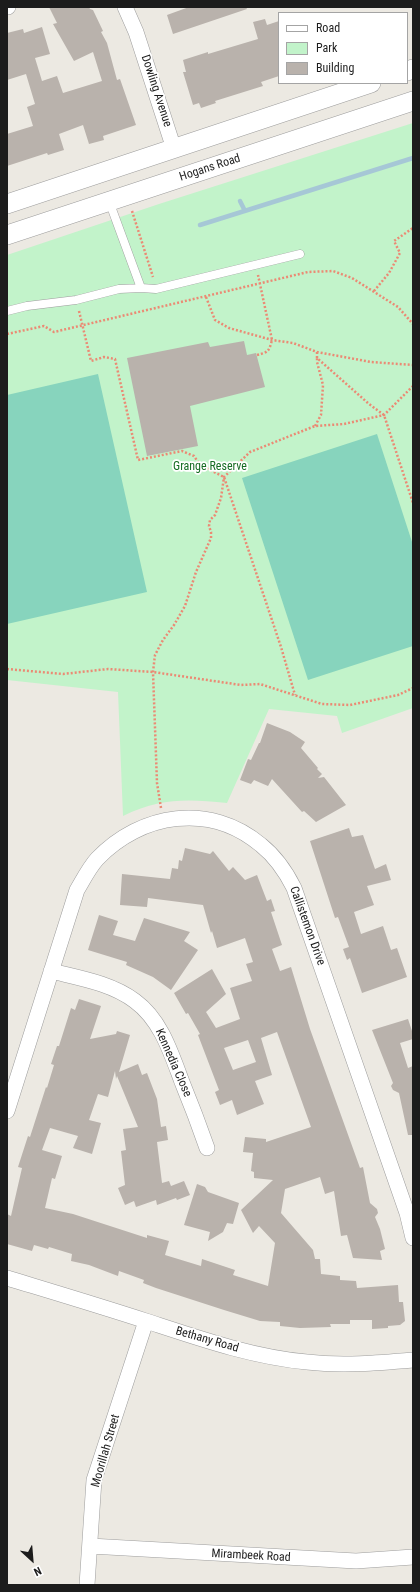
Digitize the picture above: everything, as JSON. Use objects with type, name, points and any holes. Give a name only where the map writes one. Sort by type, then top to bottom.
[{"type":"street","name":"Dowling Avenue","points":[[125,7],[136,32],[182,177]]},
{"type":"street","points":[[7,204],[368,84]]},
{"type":"street","name":"Hogans Road","points":[[7,235],[413,101]]},
{"type":"street","points":[[98,174],[109,201]]},
{"type":"street","name":"Callistemon Drive","points":[[7,1111],[77,890],[96,861],[122,838],[148,824],[163,820],[188,818],[210,820],[230,826],[262,845],[276,859],[294,888],[407,1213],[413,1238]]},
{"type":"street","name":"Kennedia Close","points":[[51,971],[118,991],[134,1001],[147,1012],[157,1025],[168,1046],[207,1148]]},
{"type":"street","name":"Bethany Road","points":[[7,1278],[146,1321],[195,1338],[270,1357],[307,1362],[344,1364],[377,1364],[413,1360]]},
{"type":"street","name":"Moorillah Street","points":[[87,1585],[94,1480],[146,1321]]},
{"type":"street","name":"Mirambeek Road","points":[[90,1546],[356,1561],[413,1557]]},
{"type":"lane","points":[[109,201],[141,288]]},
{"type":"lane","points":[[7,311],[27,306],[76,300],[119,289],[156,288],[300,254]]},
{"type":"path","points":[[132,211],[153,277]]},
{"type":"path","points":[[374,291],[389,273],[400,253],[394,241],[413,228]]},
{"type":"path","points":[[255,265],[272,340],[269,350],[266,353],[257,355]]},
{"type":"path","points":[[7,334],[44,326],[54,332],[308,272],[334,271],[352,278],[398,307],[413,324]]},
{"type":"path","points":[[206,297],[215,320],[229,328],[272,340],[293,343],[317,352],[371,362],[413,365]]},
{"type":"path","points":[[76,300],[91,361],[104,357],[115,359],[138,460],[182,451],[194,456],[200,465],[224,477],[281,647],[295,695]]},
{"type":"path","points":[[315,426],[321,415],[323,385],[316,362],[317,352]]},
{"type":"path","points":[[317,358],[369,404],[384,415],[413,503]]},
{"type":"path","points":[[163,820],[157,783],[153,672],[155,655],[185,606],[196,572],[211,538],[209,526],[210,520],[215,514],[224,477],[250,452],[315,426],[344,424],[384,415],[413,386]]},
{"type":"path","points":[[7,669],[63,674],[108,669],[153,672],[241,685],[260,684],[322,704],[350,705],[398,695],[413,688]]},
{"type":"green space","name":"Grange Reserve","points":[[413,123],[413,708],[342,733],[337,716],[269,709],[227,803],[174,801],[150,806],[123,816],[118,692],[7,680],[7,255],[159,204]]},
{"type":"green space","points":[[98,374],[147,592],[7,624],[7,395]]},
{"type":"green space","points":[[377,434],[413,545],[413,646],[308,680],[242,478]]},
{"type":"building","points":[[49,7],[89,7],[93,10],[103,31],[101,32],[107,43],[117,80],[120,79],[136,125],[103,136],[104,140],[89,144],[83,125],[59,134],[64,150],[48,155],[47,153],[7,166],[7,134],[33,126],[27,107],[35,104],[26,74],[7,80],[7,33],[23,29],[24,33],[42,27],[50,54],[35,58],[42,81],[57,76],[63,93],[102,81],[93,52],[74,61],[53,24],[57,23]]},
{"type":"building","points":[[189,7],[246,7],[247,9],[173,34],[167,15]]},
{"type":"building","points":[[265,19],[267,25],[278,21],[278,76],[261,82],[263,86],[215,101],[216,103],[201,108],[199,103],[193,105],[183,72],[186,72],[183,60],[258,39],[253,22]]},
{"type":"building","points":[[244,341],[247,355],[256,353],[265,387],[190,406],[198,446],[147,456],[127,358],[208,342],[210,347]]},
{"type":"building","points":[[267,723],[290,732],[305,742],[301,748],[322,774],[318,778],[324,777],[346,805],[316,822],[304,811],[302,812],[272,779],[268,786],[254,780],[251,784],[240,780],[248,759],[251,760],[260,743]]},
{"type":"building","points":[[349,828],[352,837],[363,835],[375,869],[386,864],[391,880],[367,886],[374,905],[354,912],[361,934],[383,926],[391,950],[397,948],[407,977],[362,993],[350,958],[347,960],[343,949],[349,947],[338,917],[335,918],[310,841]]},
{"type":"building","points":[[185,848],[210,854],[213,851],[229,871],[233,867],[245,880],[257,875],[267,901],[271,899],[275,911],[271,912],[282,945],[272,949],[280,971],[291,967],[310,1029],[360,1168],[363,1167],[370,1203],[377,1209],[378,1213],[375,1217],[385,1249],[380,1251],[382,1260],[353,1258],[347,1235],[341,1236],[334,1191],[325,1194],[320,1177],[285,1189],[281,1213],[313,1250],[315,1259],[320,1259],[321,1274],[340,1276],[340,1280],[356,1281],[357,1288],[398,1285],[399,1302],[403,1302],[405,1321],[400,1325],[388,1326],[388,1328],[372,1329],[372,1320],[350,1320],[350,1324],[330,1324],[331,1327],[300,1328],[280,1326],[280,1322],[260,1321],[156,1288],[143,1283],[144,1280],[119,1271],[118,1276],[89,1265],[71,1261],[72,1254],[49,1247],[48,1249],[34,1245],[32,1251],[7,1244],[7,1214],[11,1216],[22,1168],[18,1167],[28,1136],[30,1137],[46,1087],[47,1088],[54,1065],[51,1064],[57,1046],[59,1046],[71,1008],[75,1010],[79,999],[101,1006],[90,1039],[116,1034],[117,1031],[130,1035],[119,1072],[138,1064],[142,1075],[147,1073],[157,1099],[161,1127],[166,1126],[168,1140],[157,1142],[162,1183],[169,1181],[171,1186],[184,1181],[190,1195],[157,1205],[156,1200],[136,1207],[134,1201],[125,1205],[118,1188],[125,1185],[121,1151],[126,1150],[123,1129],[138,1127],[117,1076],[116,1079],[115,1071],[108,1097],[98,1094],[89,1120],[101,1123],[92,1154],[73,1148],[78,1136],[50,1128],[42,1150],[62,1156],[55,1179],[52,1178],[45,1208],[73,1214],[147,1238],[147,1235],[169,1241],[165,1255],[201,1266],[202,1259],[235,1270],[233,1275],[268,1286],[275,1243],[259,1226],[253,1233],[241,1210],[273,1180],[254,1178],[254,1172],[251,1171],[253,1153],[243,1152],[245,1137],[266,1139],[266,1142],[311,1127],[277,1032],[261,1038],[272,1075],[255,1081],[264,1104],[237,1115],[232,1100],[220,1105],[215,1092],[219,1090],[198,1035],[200,1034],[174,993],[212,969],[226,994],[206,1012],[216,1028],[240,1019],[230,988],[252,981],[246,964],[253,962],[245,938],[217,948],[203,905],[148,898],[147,907],[120,905],[122,874],[170,879],[172,868],[178,869],[179,860],[182,861]],"holes":[[[248,1040],[256,1062],[233,1070],[224,1048]]]},
{"type":"building","points":[[99,915],[118,921],[113,935],[135,941],[144,918],[190,932],[184,941],[198,950],[171,990],[153,977],[126,965],[127,962],[88,950]]},
{"type":"building","points":[[408,1019],[413,1034],[413,1039],[400,1043],[408,1068],[413,1066],[413,1135],[408,1135],[399,1093],[393,1090],[391,1086],[393,1083],[372,1030]]},
{"type":"building","points":[[197,1184],[205,1187],[208,1192],[239,1203],[233,1224],[227,1223],[223,1232],[208,1241],[210,1232],[184,1225]]},
{"type":"waterway","points":[[200,225],[413,158]]},
{"type":"waterway","points":[[240,201],[245,211]]}]
